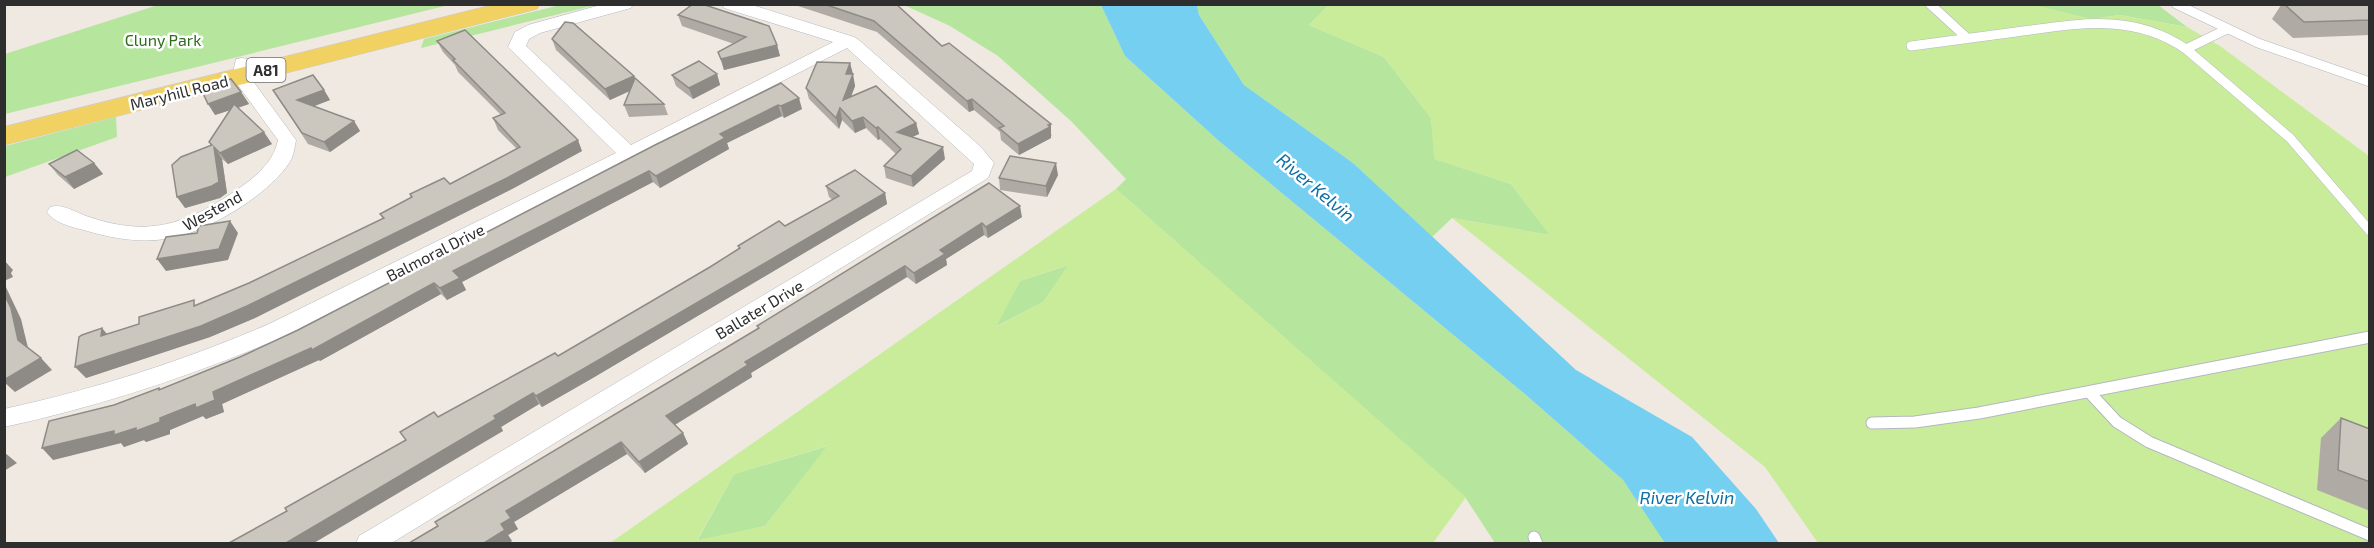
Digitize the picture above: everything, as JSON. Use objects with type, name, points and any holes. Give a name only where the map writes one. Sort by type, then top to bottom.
[{"type":"main road","name":"Maryhill Road","points":[[4,136],[480,4]]},
{"type":"main road","name":"Maryhill Road","points":[[4,123],[528,4]]},
{"type":"street","points":[[625,4],[534,29],[521,36],[517,47],[629,154]]},
{"type":"street","points":[[730,4],[848,41]]},
{"type":"street","name":"Balmoral Drive","points":[[4,418],[97,397],[219,356],[352,293],[848,41]]},
{"type":"street","name":"Ballater Drive","points":[[369,543],[981,174],[984,163],[974,151],[848,41]]},
{"type":"street","name":"Westend","points":[[57,212],[72,220],[105,228],[167,232],[178,230],[232,202],[258,182],[282,158],[287,140],[241,70]]},
{"type":"lane","points":[[1930,4],[1966,38]]},
{"type":"lane","points":[[2176,4],[2225,30],[2286,54],[2346,72],[2370,82]]},
{"type":"lane","points":[[1911,46],[2091,22],[2113,23],[2165,36],[2186,48],[2290,138],[2370,231]]},
{"type":"lane","points":[[2186,48],[2225,30]]},
{"type":"lane","points":[[1872,423],[1908,423],[1940,419],[2090,393],[2370,337]]},
{"type":"lane","points":[[2090,393],[2117,422],[2149,442],[2370,535]]},
{"type":"green space","points":[[1329,4],[2031,4],[2091,19],[2120,15],[2187,27],[2220,46],[2369,156],[2369,543],[1818,543],[1765,467],[1452,218],[1550,235],[1511,184],[1434,159],[1431,118],[1384,57],[1309,25]]},
{"type":"green space","name":"Cluny Park","points":[[158,5],[449,5],[5,114],[5,54]]},
{"type":"green space","points":[[560,5],[596,5],[421,48],[424,39]]},
{"type":"green space","points":[[904,5],[1101,5],[1125,56],[1219,141],[1526,395],[1623,480],[1666,543],[1495,543],[1465,497],[1116,189],[1126,179],[1071,121],[998,56],[950,26]]},
{"type":"green space","points":[[1197,5],[1329,5],[1309,25],[1384,57],[1431,118],[1435,159],[1511,184],[1550,235],[1452,218],[1432,237],[1353,163],[1244,85],[1199,15]]},
{"type":"green space","points":[[2031,5],[2158,5],[2187,27],[2120,15],[2091,19]]},
{"type":"green space","points":[[116,117],[117,137],[5,177],[5,146]]},
{"type":"green space","points":[[1116,189],[1466,497],[1433,543],[610,543]],"holes":[[[1068,265],[1043,302],[996,327],[1020,281]],[[827,446],[765,526],[697,540],[734,474]]]},
{"type":"green space","points":[[1069,265],[1043,302],[995,327],[1020,281]]},
{"type":"green space","points":[[828,446],[765,526],[697,541],[734,474]]},
{"type":"water","name":"River Kelvin","points":[[1101,5],[1197,5],[1199,15],[1244,85],[1353,163],[1576,370],[1692,437],[1756,509],[1779,543],[1665,543],[1623,480],[1526,395],[1219,141],[1125,56]]},
{"type":"building","points":[[693,4],[702,4],[769,26],[777,45],[721,59],[718,52],[746,37],[678,15]]},
{"type":"building","points":[[824,4],[896,4],[942,46],[949,43],[1051,124],[1048,125],[1050,127],[1018,144],[999,128],[1004,126],[972,99],[967,101],[874,21]]},
{"type":"building","points":[[2284,4],[2370,4],[2370,20],[2304,22]]},
{"type":"building","points":[[565,22],[573,23],[634,76],[605,89],[552,39]]},
{"type":"building","points":[[465,30],[578,140],[507,178],[247,306],[201,326],[75,367],[79,337],[82,335],[102,328],[101,336],[139,324],[139,317],[194,300],[194,306],[249,283],[384,218],[380,214],[412,197],[410,194],[444,178],[450,184],[520,147],[493,118],[505,113],[437,41]]},
{"type":"building","points":[[699,61],[717,74],[689,88],[672,75]]},
{"type":"building","points":[[817,62],[850,63],[846,74],[853,74],[843,100],[876,86],[916,123],[897,132],[943,147],[911,176],[884,166],[901,149],[878,127],[876,128],[863,117],[852,121],[840,108],[836,118],[806,88]]},
{"type":"building","points":[[313,75],[324,90],[297,100],[354,121],[324,142],[302,133],[273,90]]},
{"type":"building","points":[[635,78],[664,104],[624,105]]},
{"type":"building","points":[[231,79],[241,92],[208,104],[201,89]]},
{"type":"building","points":[[781,83],[799,98],[781,106],[778,105],[720,134],[725,138],[656,176],[649,171],[453,271],[460,278],[440,288],[434,283],[312,350],[311,348],[213,392],[215,400],[196,408],[195,404],[160,418],[160,422],[136,431],[136,428],[114,435],[114,431],[42,448],[49,421],[114,405],[159,388],[159,390],[240,357],[298,330],[655,145]]},
{"type":"building","points":[[234,104],[264,132],[220,153],[214,147],[219,182],[177,197],[172,165],[181,157],[212,145],[209,142]]},
{"type":"building","points":[[77,150],[94,163],[65,177],[49,164]]},
{"type":"building","points":[[1010,156],[1056,163],[1046,186],[999,178]]},
{"type":"building","points":[[855,170],[885,193],[536,396],[533,393],[494,416],[496,419],[286,543],[229,543],[287,511],[285,508],[406,440],[400,432],[434,412],[438,417],[555,353],[558,356],[710,267],[740,248],[738,246],[779,221],[785,226],[839,196],[826,186]]},
{"type":"building","points":[[989,183],[1020,206],[986,227],[982,223],[940,250],[945,254],[914,273],[905,266],[745,362],[748,365],[666,416],[683,433],[639,462],[621,442],[506,511],[511,518],[501,524],[505,530],[484,543],[409,543],[438,526],[435,522],[759,328],[757,326]]},
{"type":"building","points":[[230,221],[219,249],[157,259],[166,237],[197,233],[199,226]]},
{"type":"building","points":[[4,294],[11,308],[18,340],[41,358],[4,380]]},
{"type":"building","points":[[2341,418],[2370,429],[2370,482],[2338,470]]}]
